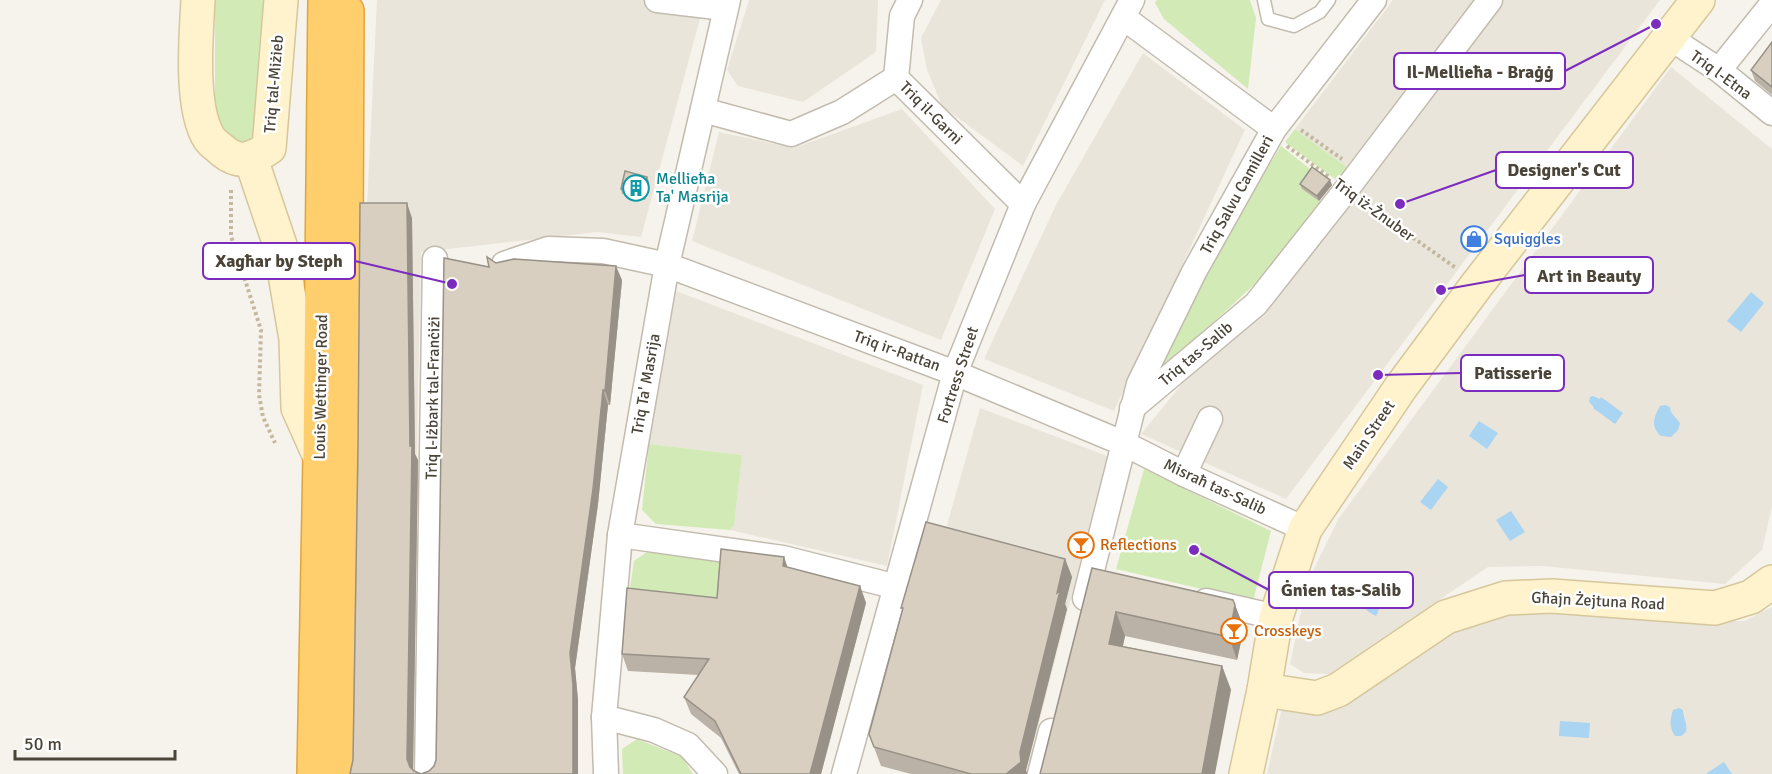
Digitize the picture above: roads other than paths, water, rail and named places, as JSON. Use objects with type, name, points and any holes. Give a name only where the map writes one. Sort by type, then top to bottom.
[{"type":"highway","name":"Louis Wettinger Road","points":[[314,774],[320,457],[343,3]]},
{"type":"highway","name":"Louis Wettinger Road","points":[[340,774],[345,460],[343,3]]},
{"type":"street","points":[[198,0],[195,65],[201,117],[210,140],[242,158],[280,244],[297,339],[298,408],[320,457]]},
{"type":"street","name":"Triq tal-Miżieb","points":[[242,158],[269,148],[281,0]]},
{"type":"street","points":[[657,0],[727,4]]},
{"type":"street","name":"Triq il-Garni","points":[[910,0],[902,16],[896,78],[1023,204]]},
{"type":"street","name":"Triq Salvu Camilleri","points":[[1132,408],[1139,384],[1194,272],[1276,127],[1374,0]]},
{"type":"street","name":"Triq tas-Salib","points":[[1132,408],[1256,304],[1490,0]]},
{"type":"street","name":"Main Street","points":[[1246,774],[1264,690],[1276,617],[1305,529],[1401,387],[1469,279],[1670,38],[1698,0]]},
{"type":"street","name":"Triq Ta' Masrija","points":[[606,774],[604,717],[620,535],[667,265],[727,4]]},
{"type":"street","points":[[1719,70],[1772,4]]},
{"type":"street","points":[[1128,9],[1276,127]]},
{"type":"street","name":"Fortress Street","points":[[847,773],[955,373],[1023,204],[1128,9]]},
{"type":"street","name":"Triq l-Etna","points":[[1670,38],[1719,70],[1772,113]]},
{"type":"street","points":[[703,110],[790,134],[842,112],[896,78]]},
{"type":"street","points":[[504,264],[548,249],[603,251],[667,265]]},
{"type":"street","name":"Triq l-Iżbark tal-Franċiżi","points":[[427,774],[435,259]]},
{"type":"street","name":"Triq ir-Rattan","points":[[667,265],[955,373],[1125,444]]},
{"type":"street","points":[[1079,620],[1102,578],[1132,408]]},
{"type":"street","points":[[1184,474],[1210,419]]},
{"type":"street","name":"Misraħ tas-Salib","points":[[1125,444],[1184,474],[1305,529]]},
{"type":"street","points":[[620,535],[783,558],[897,587]]},
{"type":"street","name":"Għajn Żejtuna Road","points":[[1264,690],[1317,698],[1338,690],[1446,617],[1506,598],[1552,596],[1715,608],[1751,597],[1772,582]]},
{"type":"street","points":[[1184,596],[1276,617]]},
{"type":"street","points":[[1040,774],[1057,708]]},
{"type":"street","points":[[604,717],[654,730],[688,745],[715,774]]},
{"type":"lane","points":[[1264,0],[1268,19],[1294,26],[1320,12],[1329,0]]},
{"type":"water","points":[[1751,292],[1764,303],[1741,332],[1727,321]]},
{"type":"water","points":[[1590,397],[1600,399],[1601,397],[1623,413],[1615,424],[1593,408],[1589,402]]},
{"type":"water","points":[[1660,406],[1670,407],[1671,412],[1680,423],[1678,430],[1671,437],[1661,436],[1654,425]]},
{"type":"water","points":[[1479,421],[1498,433],[1487,449],[1469,436]]},
{"type":"water","points":[[1438,479],[1448,487],[1431,510],[1420,502]]},
{"type":"water","points":[[1511,511],[1525,532],[1510,541],[1496,520]]},
{"type":"water","points":[[1366,587],[1372,592],[1380,607],[1376,616],[1365,608],[1358,597],[1360,588]]},
{"type":"water","points":[[1679,708],[1683,710],[1686,732],[1681,736],[1675,736],[1671,720],[1673,710]]},
{"type":"water","points":[[1560,721],[1590,723],[1589,738],[1559,736]]},
{"type":"water","points":[[1724,762],[1732,774],[1707,774],[1707,773]]},
{"type":"place","name":"Il-Mellieħa - Braġġ","points":[[1656,24]]},
{"type":"place","name":"Mellieħa Ta' Masrija","points":[[636,188]]},
{"type":"place","name":"Designer's Cut","points":[[1400,204]]},
{"type":"place","name":"Squiggles","points":[[1474,239]]},
{"type":"place","name":"Xagħar by Steph","points":[[452,284]]},
{"type":"place","name":"Art in Beauty","points":[[1441,290]]},
{"type":"place","name":"Patisserie","points":[[1378,375]]},
{"type":"place","name":"Reflections","points":[[1081,545]]},
{"type":"place","name":"Ġnien tas-Salib","points":[[1194,550]]},
{"type":"place","name":"Crosskeys","points":[[1234,631]]}]
